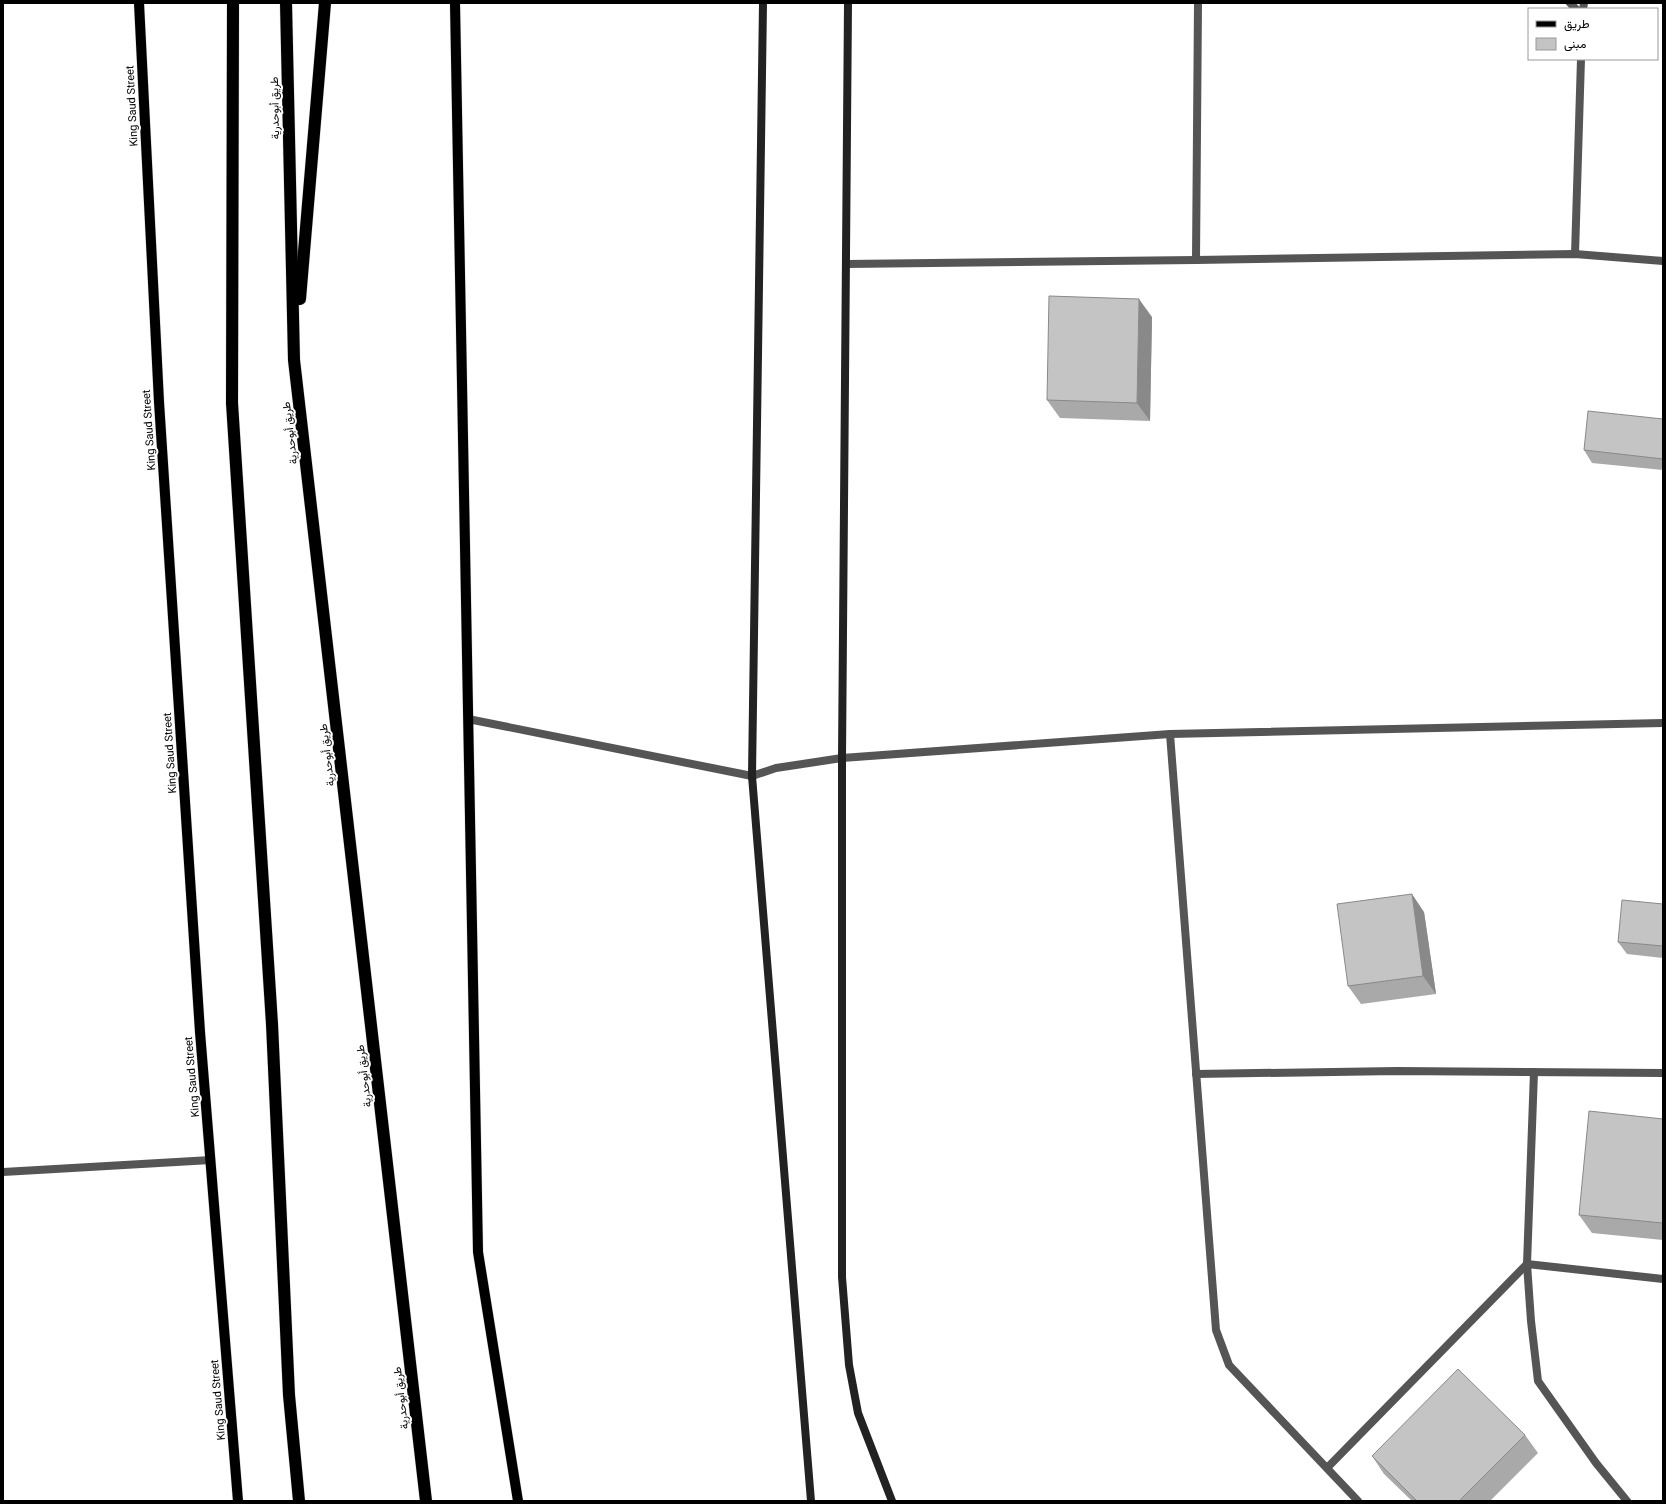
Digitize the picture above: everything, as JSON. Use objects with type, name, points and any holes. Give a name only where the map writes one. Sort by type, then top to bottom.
[{"type":"highway","points":[[233,3],[232,403],[272,1024],[289,1395],[299,1501]]},
{"type":"highway","name":"طريق أبوحدرية","points":[[286,3],[294,360],[426,1501]]},
{"type":"highway","points":[[294,360],[325,3]]},
{"type":"main road","name":"King Saud Street","points":[[139,3],[159,402],[199,1016],[238,1501]]},
{"type":"main road","points":[[455,3],[478,1252],[518,1501]]},
{"type":"street","points":[[764,3],[752,776],[811,1501]]},
{"type":"street","points":[[848,3],[842,758],[842,1277],[848,1365],[858,1413],[892,1501]]},
{"type":"street","points":[[1196,260],[1198,3]]},
{"type":"street","points":[[1575,254],[1581,60]]},
{"type":"street","points":[[846,264],[1575,254],[1663,261]]},
{"type":"street","points":[[468,719],[752,776],[776,768],[842,758],[1170,734],[1663,723]]},
{"type":"street","points":[[1170,734],[1216,1330],[1229,1365],[1358,1501]]},
{"type":"street","points":[[1196,1074],[1397,1071],[1663,1073]]},
{"type":"street","points":[[1534,1072],[1527,1264],[1531,1321],[1538,1382],[1596,1463],[1627,1501]]},
{"type":"street","points":[[3,1172],[210,1160]]},
{"type":"street","points":[[1327,1468],[1527,1264]]},
{"type":"street","points":[[1527,1264],[1663,1279]]},
{"type":"building","points":[[1049,296],[1139,299],[1137,403],[1047,400]]},
{"type":"building","points":[[1588,411],[1663,419],[1663,459],[1584,450]]},
{"type":"building","points":[[1412,894],[1423,976],[1348,986],[1337,904]]},
{"type":"building","points":[[1622,900],[1663,904],[1663,946],[1618,942]]},
{"type":"building","points":[[1589,1111],[1663,1119],[1663,1223],[1579,1215]]},
{"type":"building","points":[[1458,1369],[1525,1435],[1459,1501],[1417,1501],[1372,1456]]}]
